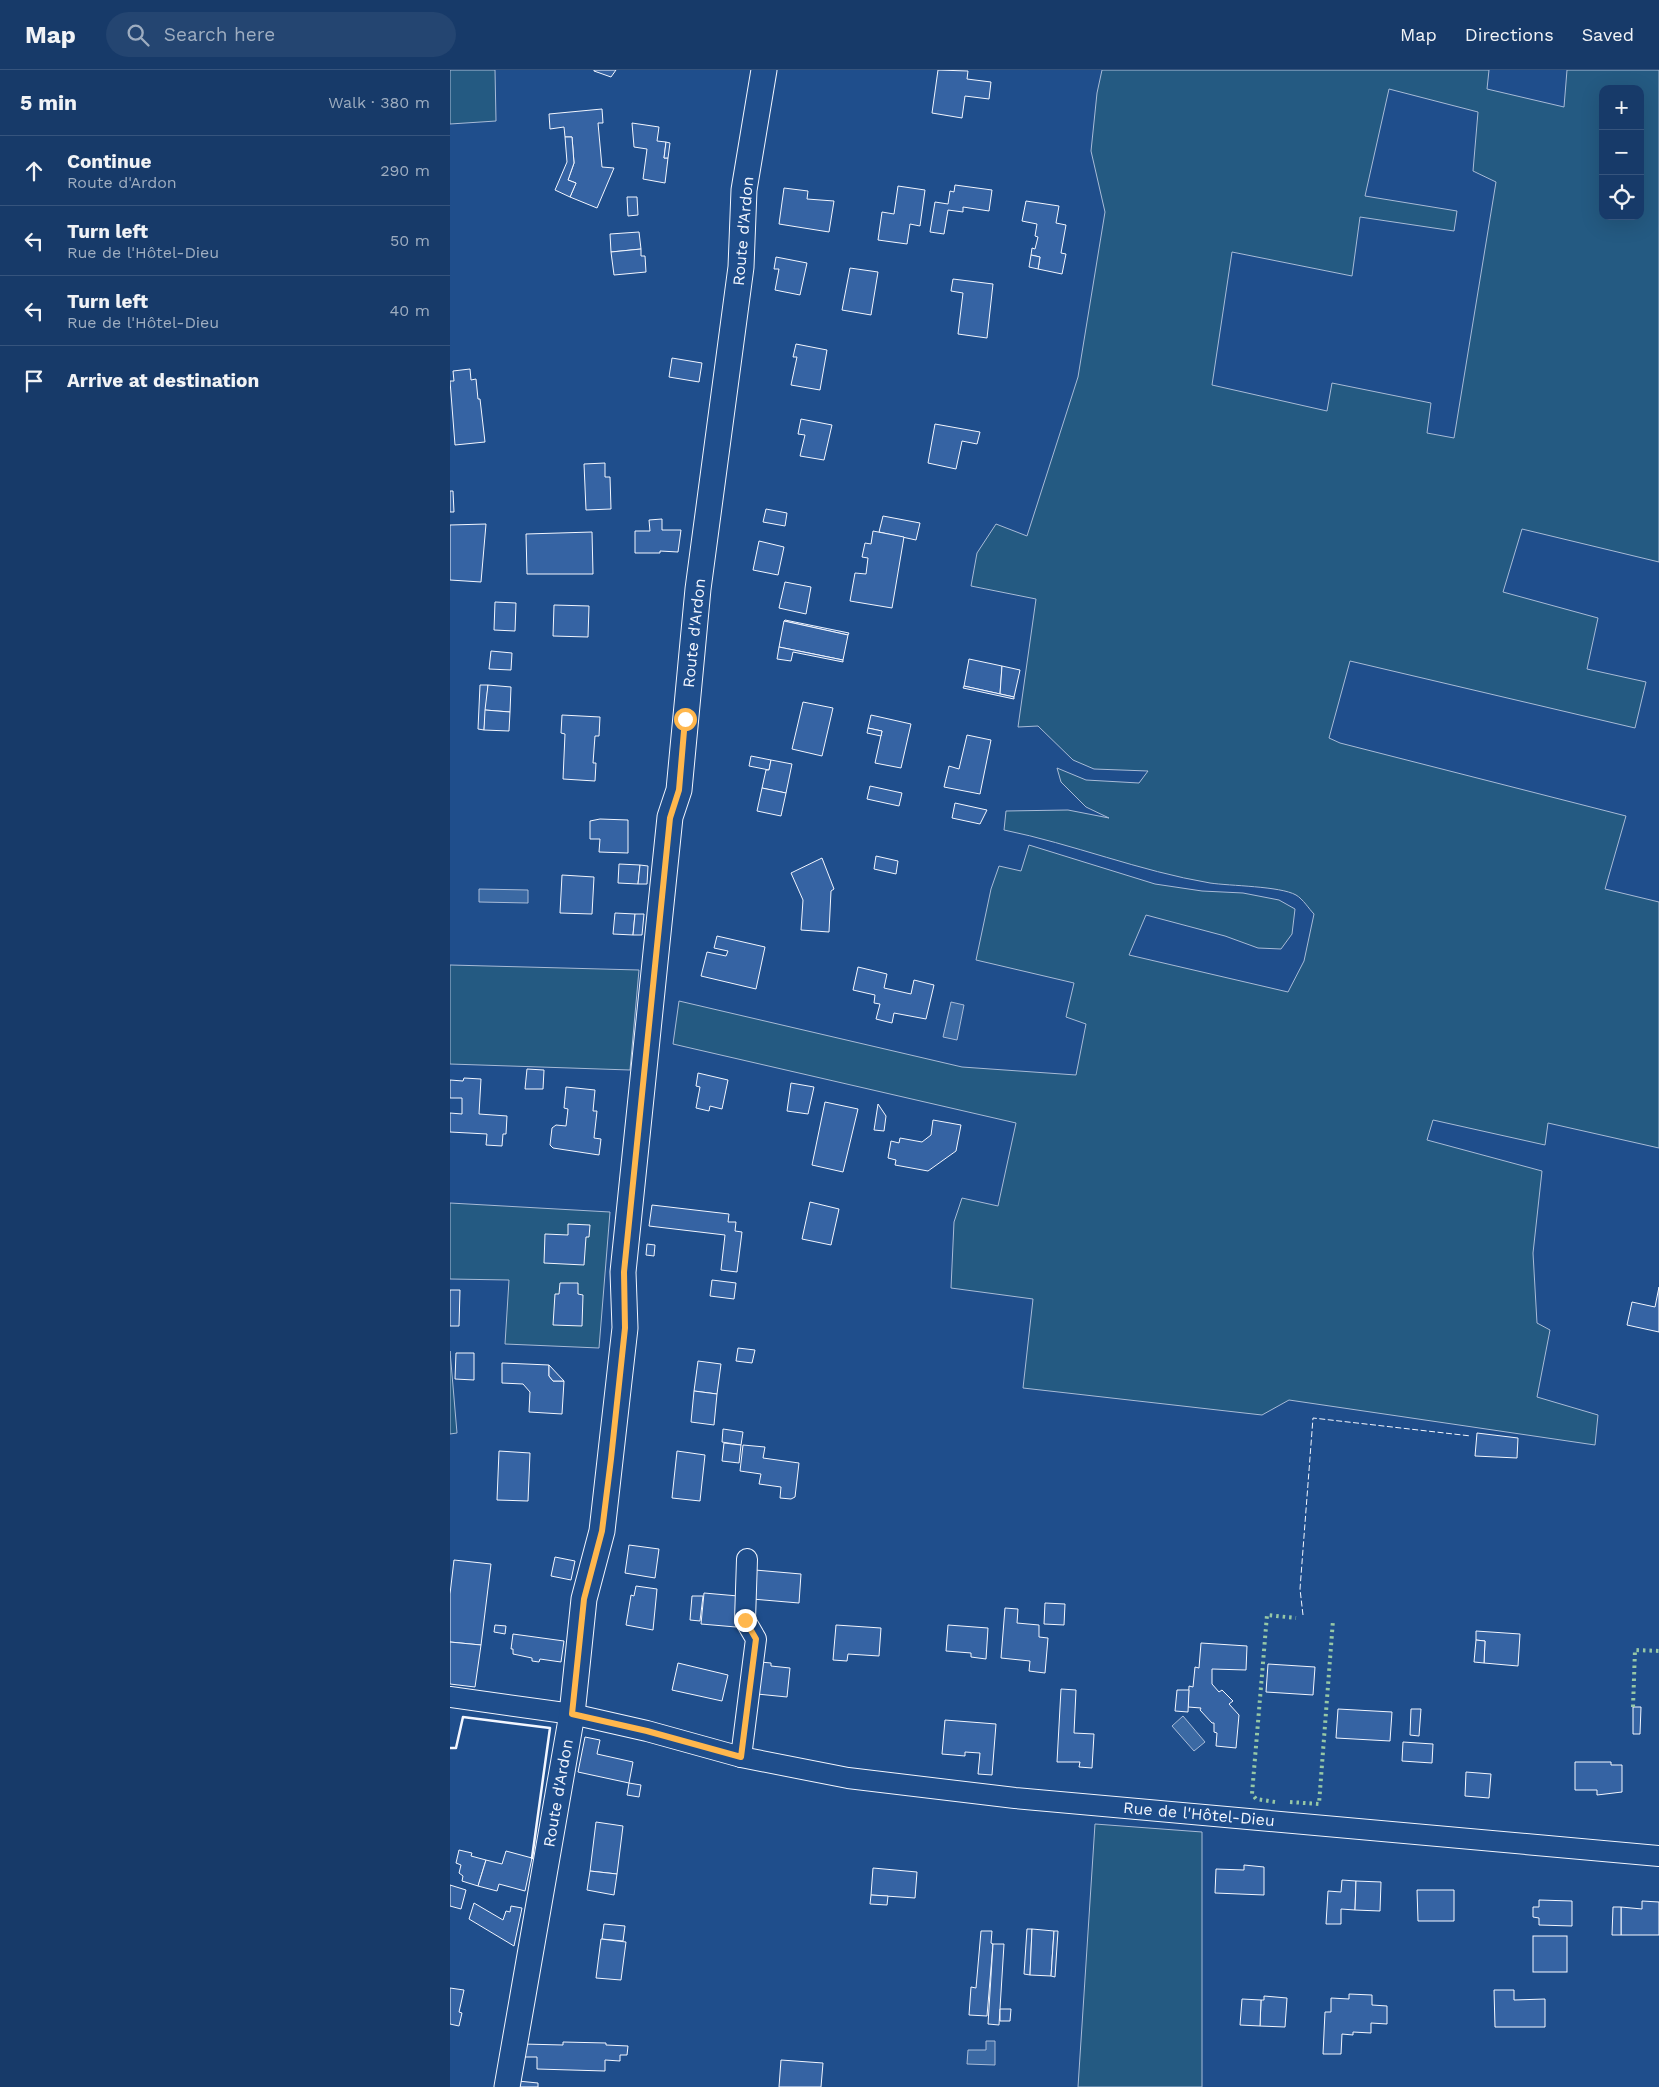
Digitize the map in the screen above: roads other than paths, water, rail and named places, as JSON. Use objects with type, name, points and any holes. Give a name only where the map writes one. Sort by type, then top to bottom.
[{"type":"street","name":"Route d'Ardon","points":[[507,2087],[572,1714],[584,1599],[602,1531],[625,1328],[624,1272],[670,818],[679,790],[698,589],[741,267],[744,190],[764,70]]},
{"type":"street","points":[[741,1757],[756,1639],[745,1620],[747,1559]]},
{"type":"street","name":"Rue de l'Hôtel-Dieu","points":[[450,1697],[572,1714],[647,1731],[741,1757],[848,1778],[1015,1798],[1659,1856]]}]
